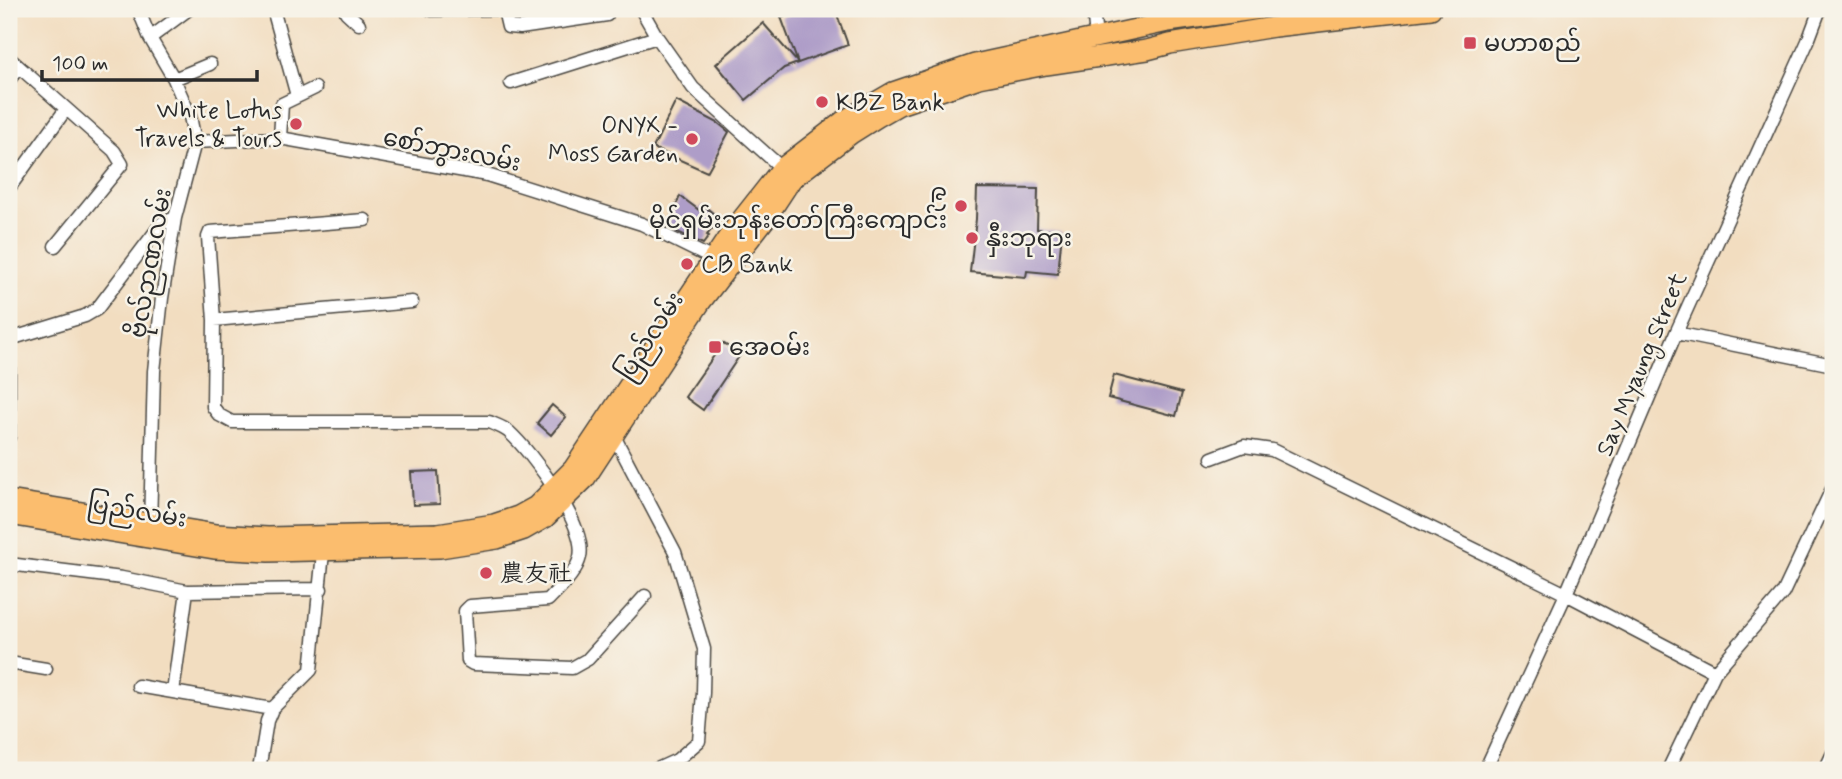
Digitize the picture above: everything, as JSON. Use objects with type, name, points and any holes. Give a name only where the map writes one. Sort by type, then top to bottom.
[{"type":"highway","name":"ပြည်လမ်း","points":[[9,514],[150,531],[268,537],[438,533],[494,524],[518,516],[585,479],[608,431],[701,302],[721,263],[787,173],[843,121],[893,92],[975,64],[1096,38],[1168,15],[1260,9]]},
{"type":"highway","name":"ပြည်လမ်း","points":[[787,173],[899,105],[979,78],[1274,26],[1431,9]]},
{"type":"highway","name":"ပြည်လမ်း","points":[[9,500],[150,531],[214,549],[323,553],[440,548],[497,539],[524,530],[545,518],[559,495]]},
{"type":"street","name":"ဗိုလ်ဉာဏလမ်း","points":[[138,9],[190,116],[195,142],[175,218],[162,298],[155,371],[150,531]]},
{"type":"street","points":[[150,38],[189,9]]},
{"type":"street","points":[[272,9],[297,96]]},
{"type":"street","points":[[346,9],[359,24]]},
{"type":"street","points":[[431,10],[515,9]]},
{"type":"street","points":[[641,9],[693,88],[787,173]]},
{"type":"street","points":[[1093,9],[1096,38]]},
{"type":"street","name":"Say Myaung Street","points":[[1490,770],[1487,766],[1566,594],[1676,333],[1820,9]]},
{"type":"street","points":[[504,10],[508,27],[520,29],[607,15]]},
{"type":"street","points":[[1230,11],[1230,34]]},
{"type":"street","points":[[511,83],[657,37]]},
{"type":"street","points":[[9,58],[114,150],[122,164],[55,246]]},
{"type":"street","points":[[174,79],[210,64]]},
{"type":"street","points":[[9,80],[19,67]]},
{"type":"street","points":[[280,138],[282,104],[315,88]]},
{"type":"street","points":[[9,188],[66,109]]},
{"type":"street","name":"စော်ဘွားလမ်း","points":[[195,142],[280,138],[487,175],[642,224],[721,263]]},
{"type":"street","points":[[9,436],[9,335],[85,316],[97,309],[162,223],[175,218]]},
{"type":"street","points":[[365,220],[210,232],[208,237],[214,320],[213,407],[219,415],[232,422],[489,422],[506,430],[530,453],[559,495],[580,541],[580,558],[566,581],[548,600],[470,606],[465,611],[468,661],[473,664],[572,668],[588,659],[645,596]]},
{"type":"street","points":[[214,320],[412,302]]},
{"type":"street","points":[[1676,333],[1833,365]]},
{"type":"street","points":[[608,431],[675,552],[704,649],[704,693],[699,741],[677,760],[655,770]]},
{"type":"street","points":[[1212,458],[1244,446],[1272,450],[1566,594],[1715,672]]},
{"type":"street","points":[[1668,770],[1715,672],[1783,593],[1833,487]]},
{"type":"street","points":[[259,770],[267,722],[272,709],[311,670],[323,553]]},
{"type":"street","points":[[9,564],[122,578],[187,591],[321,589]]},
{"type":"street","points":[[173,692],[187,591]]},
{"type":"street","points":[[9,663],[46,669]]},
{"type":"street","points":[[138,686],[272,709]]},
{"type":"street","points":[[1825,770],[1833,753]]},
{"type":"building","points":[[805,9],[835,9],[848,45],[798,63],[781,17]]},
{"type":"building","points":[[763,23],[798,63],[784,68],[746,100],[716,64]]},
{"type":"building","name":"ONYX - Moss Garden","points":[[676,101],[718,123],[729,132],[707,172],[653,148]]},
{"type":"building","points":[[977,188],[1038,189],[1037,229],[1062,232],[1058,274],[1027,271],[1026,277],[970,272]]},
{"type":"building","points":[[680,196],[699,210],[703,205],[720,219],[703,244],[667,227]]},
{"type":"building","points":[[723,343],[740,355],[703,410],[685,397]]},
{"type":"building","points":[[1114,375],[1182,393],[1176,416],[1108,398]]},
{"type":"building","points":[[552,405],[566,417],[551,435],[537,423]]},
{"type":"building","points":[[438,471],[440,504],[413,505],[411,472]]},
{"type":"place","name":"မဟာစည်","points":[[1470,43]]},
{"type":"place","name":"KBZ Bank","points":[[822,102]]},
{"type":"place","name":"White Lotus Travels & Tours","points":[[296,124]]},
{"type":"place","name":"ONYX - Moss Garden","points":[[692,139]]},
{"type":"place","name":"၉ မိုင်ရှမ်းဘုန်းတော်ကြီးကျောင်း","points":[[961,206]]},
{"type":"place","name":"နှီးဘုရား","points":[[972,238]]},
{"type":"place","name":"CB Bank","points":[[687,264]]},
{"type":"place","name":"အေဝမ်း","points":[[715,347]]},
{"type":"place","name":"農友社","points":[[486,573]]}]
